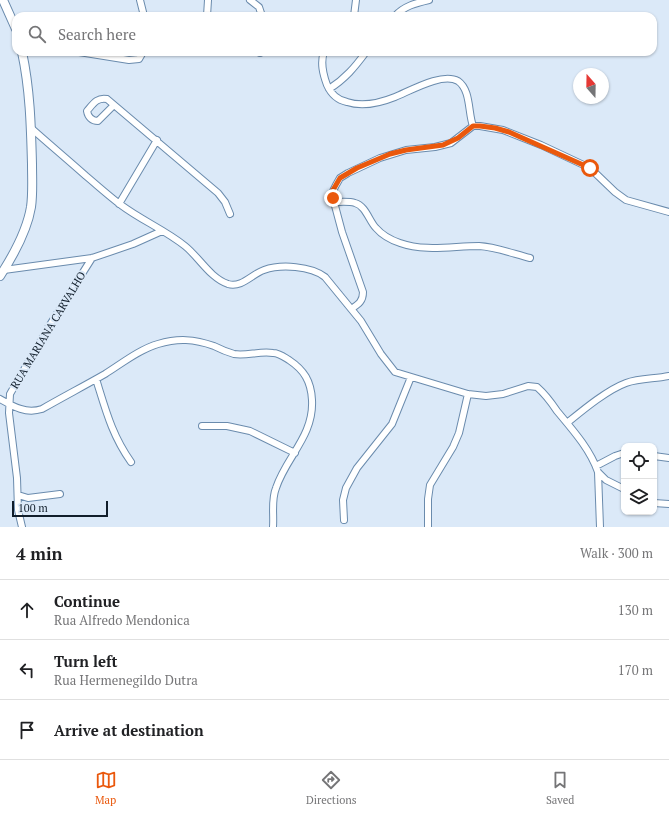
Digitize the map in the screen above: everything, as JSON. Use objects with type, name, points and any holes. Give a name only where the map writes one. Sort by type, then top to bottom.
[{"type":"street","points":[[3,0],[12,20]]},
{"type":"street","points":[[140,0],[143,12]]},
{"type":"street","points":[[207,12],[208,0]]},
{"type":"street","points":[[250,0],[259,7],[261,12]]},
{"type":"street","points":[[354,12],[356,0]]},
{"type":"street","points":[[399,12],[409,6],[429,0]]},
{"type":"street","points":[[2,273],[22,236],[31,207],[31,128],[27,76],[23,56]]},
{"type":"street","points":[[104,56],[129,60],[138,59],[140,56]]},
{"type":"street","points":[[323,56],[322,64],[324,78],[329,88],[334,95],[351,104],[370,104],[394,98],[441,79],[452,79],[460,83],[466,91],[473,126]]},
{"type":"street","points":[[329,88],[345,77],[363,56]]},
{"type":"street","points":[[114,105],[218,193],[225,202],[230,214]]},
{"type":"street","points":[[351,309],[362,300],[363,292],[342,232],[334,202],[333,190],[340,178],[390,154],[451,143],[473,126],[499,129],[541,145],[590,168],[615,192],[626,200],[669,212]]},
{"type":"street","points":[[31,128],[119,204],[142,220],[186,246],[213,274],[229,284],[242,283],[258,273],[271,268],[305,268],[325,277],[364,326],[389,366],[395,372],[468,394],[486,396],[494,396],[531,386],[537,387],[545,395],[582,443],[597,469],[606,480],[621,488]]},
{"type":"street","points":[[119,204],[157,140]]},
{"type":"street","points":[[334,202],[354,202],[362,206],[376,229],[394,241],[409,246],[428,248],[480,246],[530,258]]},
{"type":"street","points":[[2,273],[92,258],[133,244],[162,231]]},
{"type":"street","name":"RUA MARIANA CARVALHO","points":[[9,404],[10,394],[13,387],[92,258]]},
{"type":"street","points":[[0,399],[21,409],[34,411],[42,409],[145,350],[156,345],[175,340],[198,341],[229,353],[243,355],[271,352],[277,353],[298,366],[304,372],[311,393],[312,402],[308,429],[275,489],[274,527]]},
{"type":"street","points":[[567,423],[588,406],[625,383],[635,380],[669,376]]},
{"type":"street","points":[[344,520],[343,500],[346,488],[357,468],[392,424],[411,377]]},
{"type":"street","points":[[96,379],[104,408],[114,434],[120,447],[131,462]]},
{"type":"street","points":[[428,527],[428,499],[430,485],[453,447],[459,433],[468,394]]},
{"type":"street","points":[[9,404],[18,495],[18,510],[22,527]]},
{"type":"street","points":[[202,426],[227,426],[250,431],[295,453]]},
{"type":"street","points":[[597,469],[615,456],[621,454]]},
{"type":"street","points":[[657,456],[669,458]]},
{"type":"street","points":[[597,469],[600,527]]},
{"type":"street","points":[[18,495],[28,498],[60,494]]},
{"type":"street","points":[[657,503],[669,504]]},
{"type":"route","points":[[333,198],[333,190],[340,178],[357,168],[390,154],[451,143],[473,126],[495,128],[509,132],[590,168]]}]
